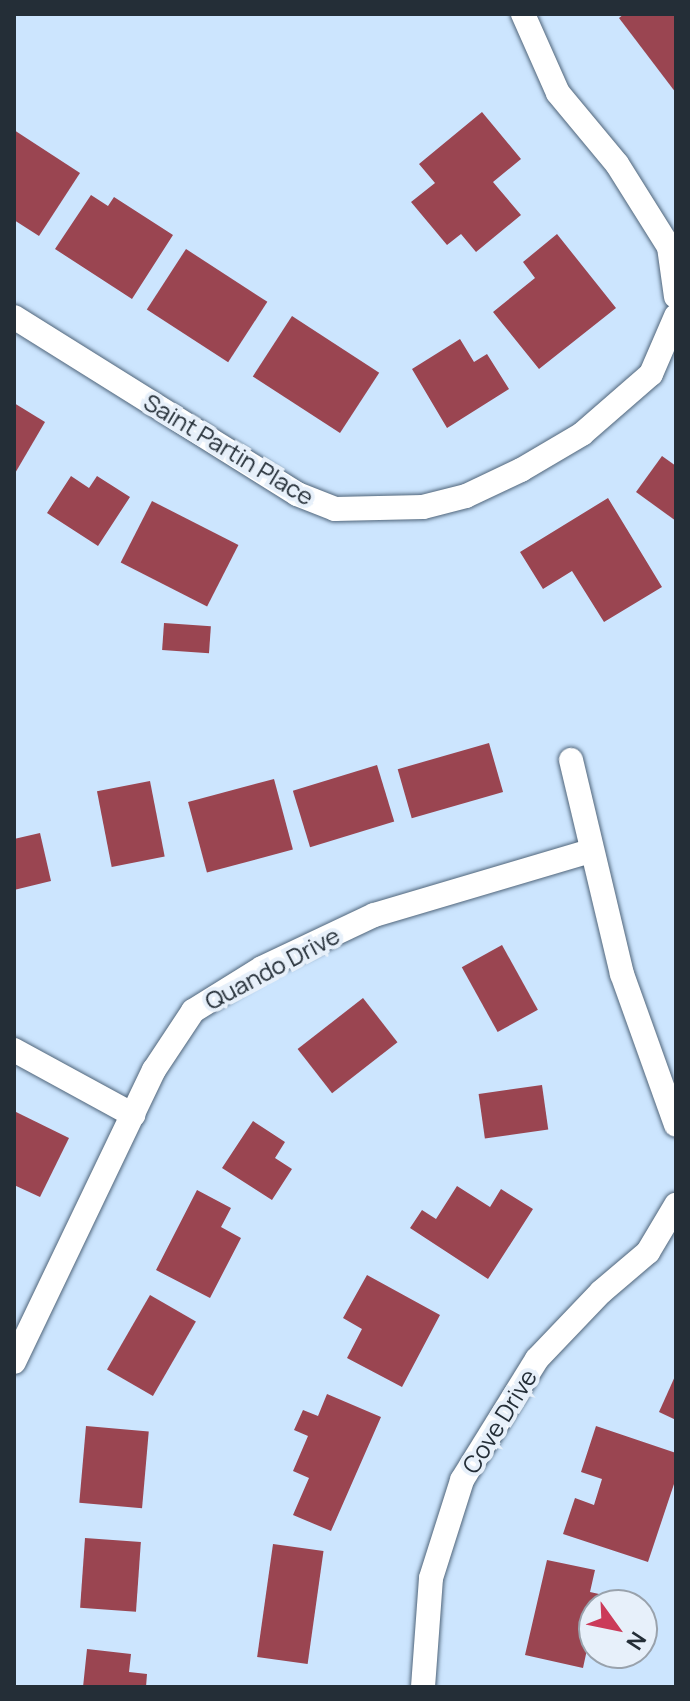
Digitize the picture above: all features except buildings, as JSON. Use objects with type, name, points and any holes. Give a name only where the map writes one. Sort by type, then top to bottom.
[{"type":"street","points":[[523,14],[558,93],[617,164],[669,247],[676,297]]},
{"type":"street","name":"Saint Partin Place","points":[[14,317],[297,494],[335,509],[423,507],[466,496],[521,470],[582,434],[651,374],[676,316]]},
{"type":"street","points":[[571,760],[590,851],[622,974],[676,1125]]},
{"type":"street","name":"Quando Drive","points":[[14,1362],[154,1070],[193,1011],[262,968],[374,915],[590,851]]},
{"type":"street","points":[[14,1050],[133,1115]]},
{"type":"street","name":"Cove Drive","points":[[423,1687],[431,1578],[462,1480],[537,1359],[601,1292],[648,1252],[676,1205]]}]
